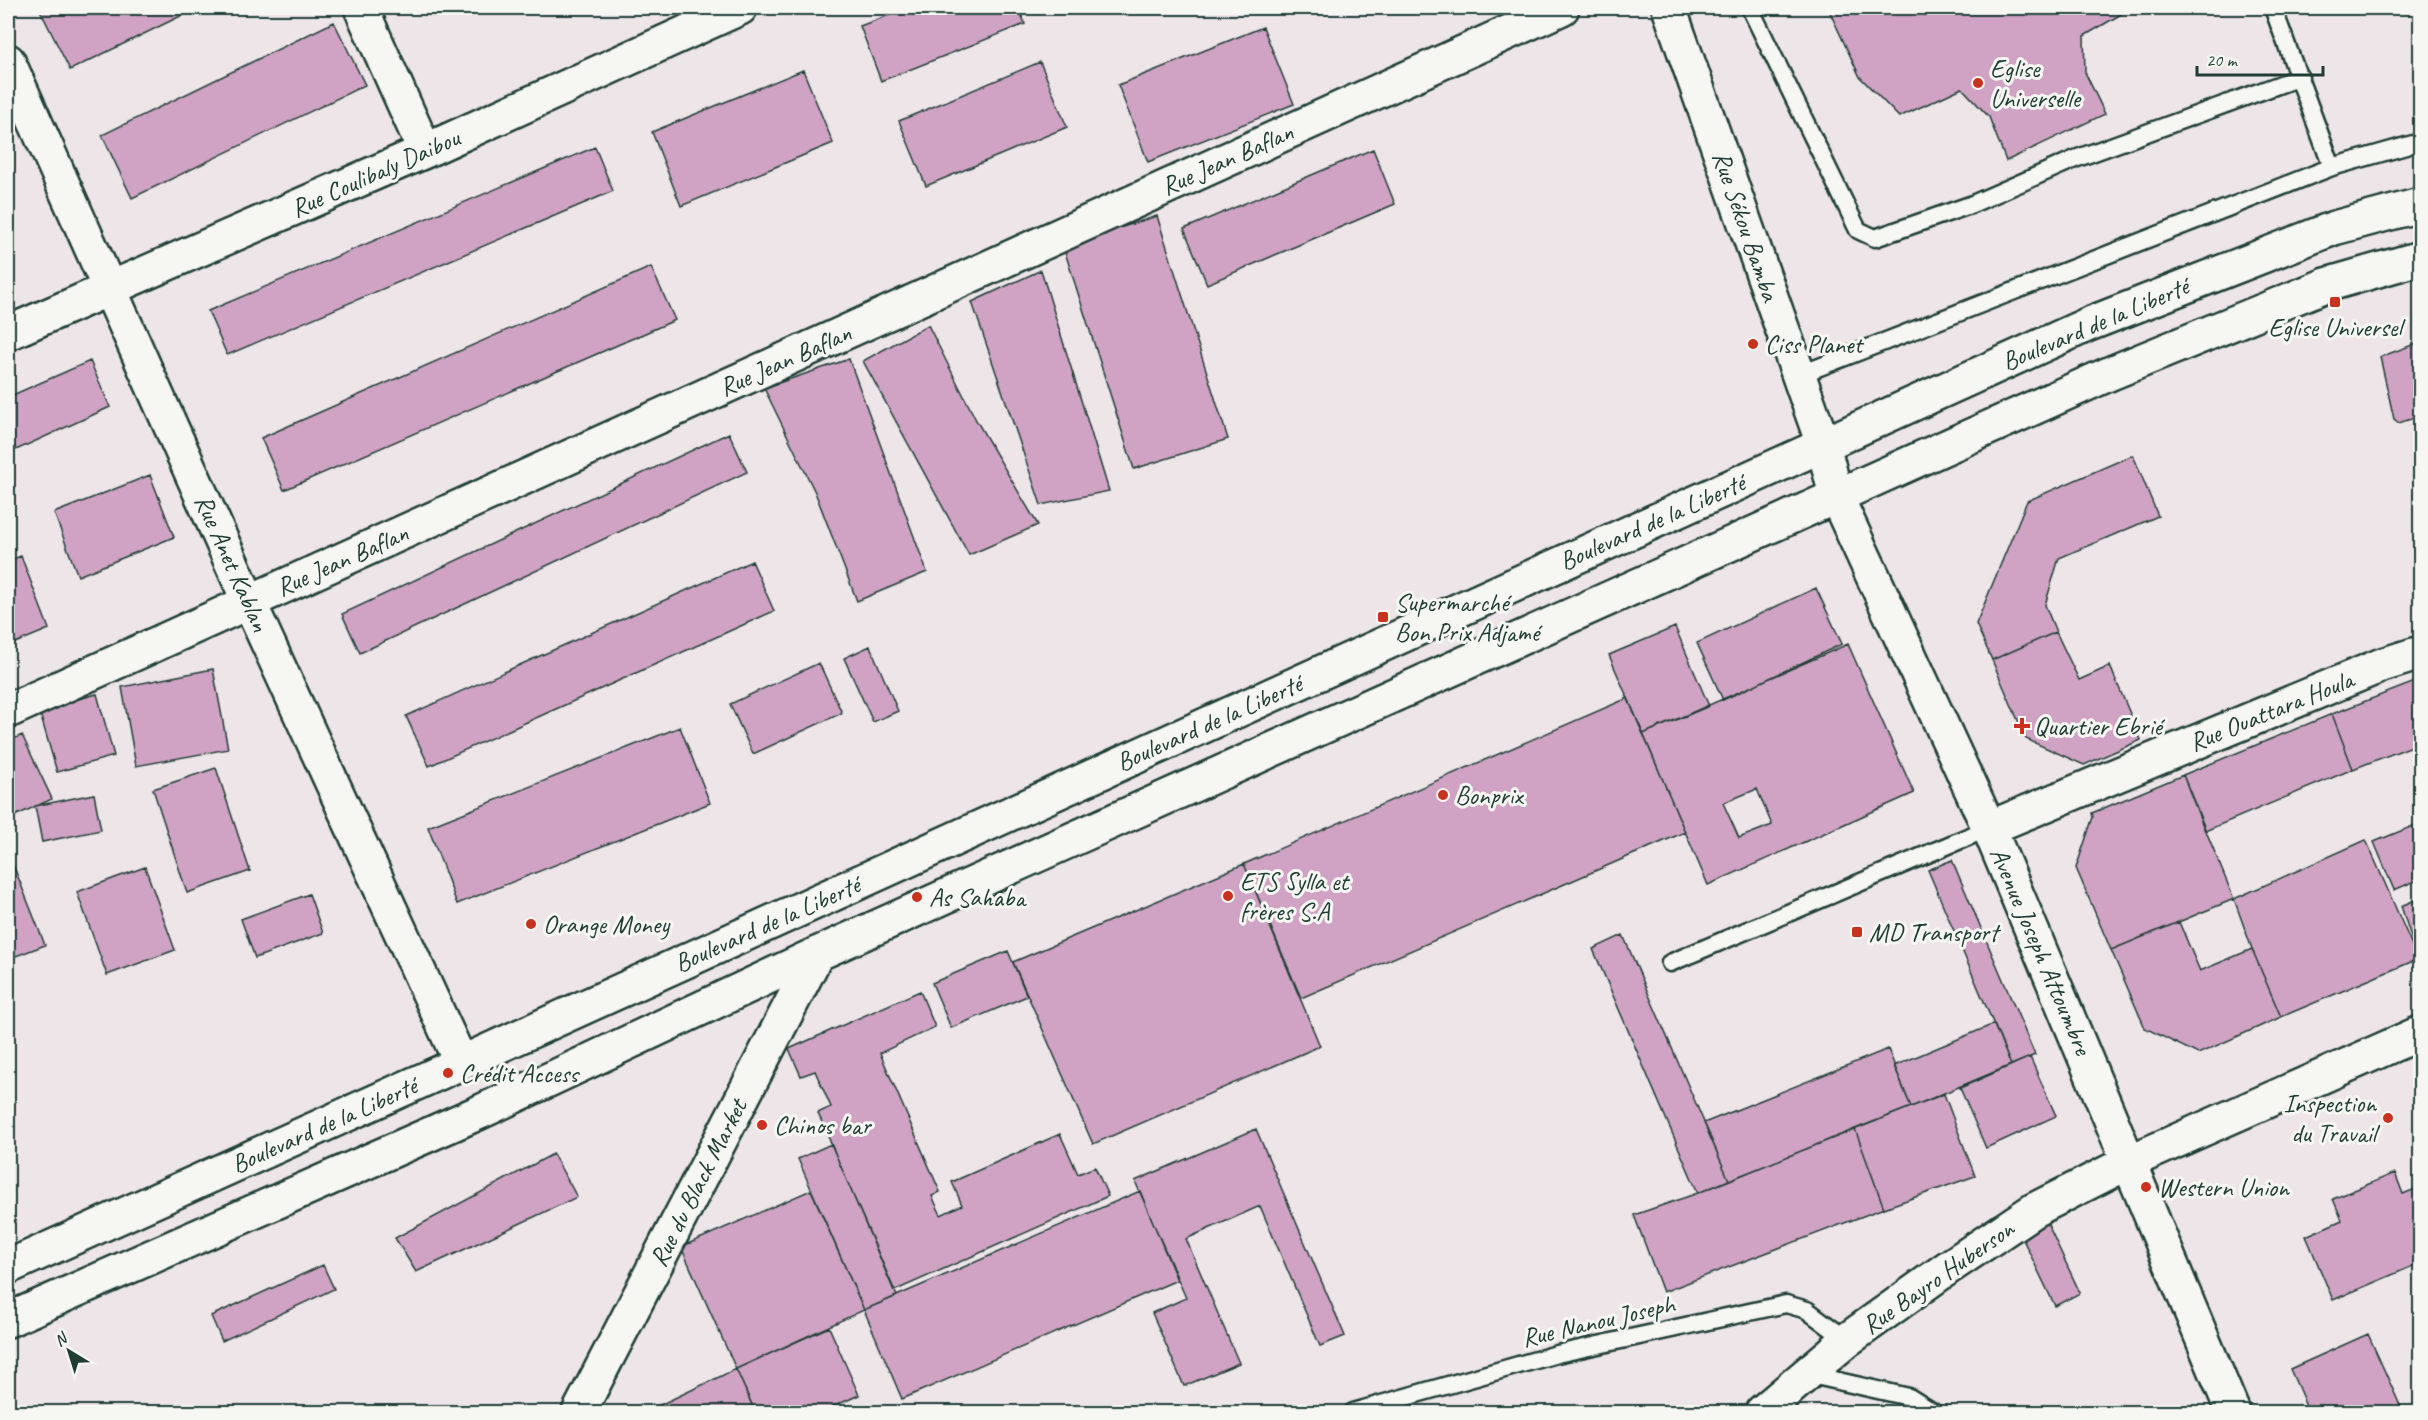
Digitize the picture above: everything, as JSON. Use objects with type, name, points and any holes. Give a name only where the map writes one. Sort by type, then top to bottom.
[{"type":"street","points":[[361,8],[425,151]]},
{"type":"street","name":"Rue Coulibaly Daibou","points":[[8,333],[425,151],[740,8]]},
{"type":"street","name":"Rue Jean Baflan","points":[[8,711],[1562,8]]},
{"type":"street","name":"Rue Sékou Bamba","points":[[1669,8],[1823,444]]},
{"type":"street","name":"Rue Anet Kablan","points":[[8,61],[249,602],[461,1063]]},
{"type":"street","name":"Boulevard de la Liberté","points":[[8,1265],[461,1063],[2089,324],[2334,228],[2421,204]]},
{"type":"street","name":"Boulevard de la Liberté","points":[[8,1320],[480,1112],[817,954],[2111,373],[2326,285],[2421,258]]},
{"type":"street","name":"Avenue Joseph Attoumbre","points":[[1823,444],[1836,496],[1989,828],[2233,1413]]},
{"type":"street","name":"Rue Ouattara Houla","points":[[1989,828],[2382,665],[2421,653]]},
{"type":"street","name":"Rue du Black Market","points":[[579,1413],[817,954]]},
{"type":"street","name":"Rue Bayro Huberson","points":[[1762,1413],[1847,1340],[2034,1210],[2129,1162],[2421,1032]]},
{"type":"lane","points":[[1750,8],[1858,230],[1875,238],[1970,205],[2075,159],[2300,76]]},
{"type":"lane","points":[[2273,8],[2332,166]]},
{"type":"lane","points":[[1799,375],[2332,166],[2421,142]]},
{"type":"lane","points":[[1670,963],[1989,828]]},
{"type":"lane","name":"Rue Nanou Joseph","points":[[1353,1413],[1557,1354],[1786,1304],[1807,1310],[1847,1340]]},
{"type":"lane","points":[[1806,1374],[1909,1397],[1933,1413]]},
{"type":"building","points":[[39,8],[197,8],[70,70]]},
{"type":"building","points":[[908,8],[1019,8],[1025,24],[881,81],[860,26]]},
{"type":"building","name":"Eglise Universelle","points":[[1828,8],[2122,8],[2123,13],[2084,36],[2085,72],[2105,114],[2006,161],[1989,117],[1962,88],[1899,117],[1860,77]]},
{"type":"building","points":[[334,22],[365,85],[132,198],[102,135]]},
{"type":"building","points":[[1263,27],[1294,104],[1148,162],[1118,85]]},
{"type":"building","points":[[1040,62],[1067,127],[926,186],[899,121]]},
{"type":"building","points":[[803,70],[833,143],[681,206],[652,132]]},
{"type":"building","points":[[595,147],[613,191],[227,355],[208,311]]},
{"type":"building","points":[[1373,149],[1395,204],[1207,284],[1184,229]]},
{"type":"building","points":[[1157,216],[1228,439],[1134,469],[1063,246]]},
{"type":"building","points":[[651,267],[675,320],[284,490],[261,438]]},
{"type":"building","points":[[1041,270],[1109,491],[1041,505],[972,302]]},
{"type":"building","points":[[928,325],[976,420],[1038,525],[969,555],[863,361]]},
{"type":"building","points":[[2420,342],[2420,416],[2399,423],[2394,419],[2380,357]]},
{"type":"building","points":[[849,359],[927,572],[857,601],[815,492],[764,388]]},
{"type":"building","points":[[90,361],[110,407],[16,450],[8,429],[8,397]]},
{"type":"building","points":[[729,433],[747,472],[360,653],[342,614]]},
{"type":"building","points":[[2133,455],[2158,516],[2059,558],[2045,605],[2056,632],[1992,660],[1976,624],[2027,501]]},
{"type":"building","points":[[150,475],[174,537],[78,576],[54,513]]},
{"type":"building","points":[[21,556],[49,629],[8,646],[8,561]]},
{"type":"building","points":[[752,561],[774,611],[429,766],[406,716]]},
{"type":"building","points":[[1816,588],[1842,644],[1723,700],[1697,643]]},
{"type":"building","points":[[1675,627],[1709,706],[1643,734],[1609,655]]},
{"type":"building","points":[[2056,632],[2079,680],[2110,666],[2141,740],[2084,765],[2026,739],[1992,660]]},
{"type":"building","points":[[1848,644],[1914,793],[1708,885],[1643,734]],"holes":[[[1757,789],[1772,825],[1739,838],[1723,803]]]},
{"type":"building","points":[[870,646],[898,711],[873,722],[844,658]]},
{"type":"building","points":[[819,663],[842,713],[753,754],[730,704]]},
{"type":"building","points":[[213,669],[228,749],[136,766],[122,687]]},
{"type":"building","points":[[2420,680],[2420,743],[2353,769],[2332,714]]},
{"type":"building","points":[[97,694],[114,756],[57,772],[39,710]]},
{"type":"building","points":[[1628,698],[1685,832],[1301,998],[1244,864]]},
{"type":"building","points":[[2332,714],[2353,769],[2205,831],[2183,775]]},
{"type":"building","points":[[680,727],[710,803],[457,904],[428,827]]},
{"type":"building","points":[[22,735],[52,799],[8,819],[8,742]]},
{"type":"building","points":[[216,768],[250,871],[187,893],[153,789]]},
{"type":"building","points":[[2183,775],[2234,899],[2111,950],[2076,868],[2093,817],[2092,813]]},
{"type":"building","points":[[94,794],[101,830],[42,842],[35,806]]},
{"type":"building","points":[[2420,823],[2420,879],[2394,890],[2374,842]]},
{"type":"building","points":[[2366,840],[2418,959],[2281,1017],[2234,899]]},
{"type":"building","points":[[8,852],[45,945],[8,959]]},
{"type":"building","points":[[1952,860],[2035,1055],[2011,1065],[1928,870]]},
{"type":"building","points":[[1244,864],[1320,1046],[1093,1144],[1013,962]]},
{"type":"building","points":[[145,867],[175,950],[107,975],[77,892]]},
{"type":"building","points":[[309,894],[323,933],[255,958],[241,919]]},
{"type":"building","points":[[2420,898],[2420,958],[2418,959],[2401,906]]},
{"type":"building","points":[[2179,922],[2200,971],[2252,949],[2281,1017],[2198,1054],[2145,1028],[2111,950]]},
{"type":"building","points":[[1623,935],[1729,1180],[1698,1193],[1593,949]]},
{"type":"building","points":[[1008,951],[1027,996],[951,1028],[932,983]]},
{"type":"building","points":[[920,991],[935,1027],[880,1053],[940,1192],[932,1196],[941,1215],[962,1205],[952,1182],[1060,1134],[1078,1174],[1095,1167],[1108,1196],[894,1291],[818,1113],[831,1107],[815,1071],[801,1076],[789,1049]]},
{"type":"building","points":[[1994,1024],[2011,1065],[1911,1107],[1894,1066]]},
{"type":"building","points":[[1888,1049],[1911,1107],[1729,1180],[1704,1123]]},
{"type":"building","points":[[2030,1057],[2056,1116],[1986,1148],[1960,1088]]},
{"type":"building","points":[[1944,1094],[1975,1176],[1884,1208],[1855,1129]]},
{"type":"building","points":[[1256,1129],[1345,1336],[1320,1346],[1260,1206],[1186,1239],[1239,1363],[1184,1386],[1152,1313],[1186,1298],[1135,1181]]},
{"type":"building","points":[[1855,1129],[1884,1208],[1663,1292],[1634,1215],[1698,1193]]},
{"type":"building","points":[[831,1144],[897,1296],[864,1310],[798,1159]]},
{"type":"building","points":[[553,1154],[577,1197],[416,1272],[395,1238]]},
{"type":"building","points":[[2395,1173],[2403,1194],[2420,1187],[2420,1263],[2333,1300],[2306,1236],[2342,1220],[2333,1199]]},
{"type":"building","points":[[811,1190],[864,1310],[736,1369],[681,1247]]},
{"type":"building","points":[[1140,1191],[1177,1280],[902,1399],[864,1310]]},
{"type":"building","points":[[2044,1216],[2080,1293],[2055,1306],[2018,1229]]},
{"type":"building","points":[[323,1265],[334,1289],[222,1341],[211,1316]]},
{"type":"building","points":[[829,1327],[859,1395],[821,1412],[755,1412],[736,1369]]},
{"type":"building","points":[[2368,1334],[2403,1412],[2309,1412],[2290,1369]]},
{"type":"building","points":[[736,1369],[754,1409],[746,1412],[645,1412]]},
{"type":"place","name":"Eglise Universelle","points":[[1978,83]]},
{"type":"place","name":"Eglise Universel","points":[[2335,302]]},
{"type":"place","name":"Ciss Planet","points":[[1753,344]]},
{"type":"place","name":"Supermarché Bon Prix Adjamé","points":[[1383,617]]},
{"type":"place","name":"Quartier Ebrié","points":[[2022,726]]},
{"type":"place","name":"Bonprix","points":[[1443,795]]},
{"type":"place","name":"ETS Sylla et frères S.A","points":[[1228,896]]},
{"type":"place","name":"As Sahaba","points":[[917,897]]},
{"type":"place","name":"Orange Money","points":[[531,924]]},
{"type":"place","name":"MD Transport","points":[[1857,932]]},
{"type":"place","name":"Crédit Access","points":[[448,1073]]},
{"type":"place","name":"Inspection du Travail","points":[[2388,1118]]},
{"type":"place","name":"Chinos bar","points":[[762,1125]]},
{"type":"place","name":"Western Union","points":[[2146,1187]]}]
